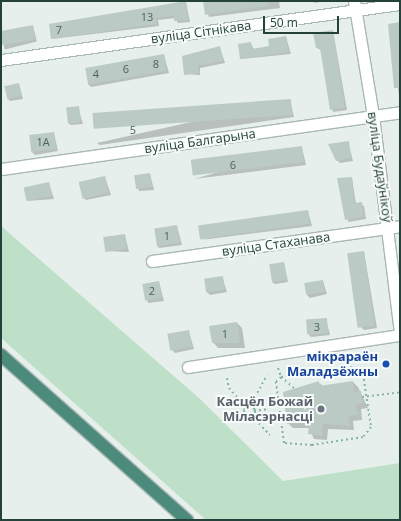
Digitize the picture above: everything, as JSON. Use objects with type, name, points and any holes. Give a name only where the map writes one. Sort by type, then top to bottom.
[{"type":"highway","points":[[1,355],[187,520]]},
{"type":"street","name":"вуліца Сітнікава","points":[[1,60],[354,6],[400,4]]},
{"type":"street","name":"вуліца Будаўнікоў","points":[[354,6],[373,116],[400,334]]},
{"type":"street","name":"вуліца Балгарына","points":[[1,170],[400,112]]},
{"type":"street","name":"вуліца Стаханава","points":[[152,261],[400,226]]},
{"type":"street","points":[[188,367],[400,334]]},
{"type":"path","points":[[351,367],[363,374],[366,396],[371,427],[362,438],[312,445],[284,443],[276,382],[281,377],[351,367]]},
{"type":"path","points":[[278,368],[281,377],[294,388]]},
{"type":"path","points":[[246,407],[250,406],[267,375]]},
{"type":"path","points":[[227,378],[229,388],[246,407]]},
{"type":"path","points":[[362,397],[400,392]]},
{"type":"path","points":[[250,406],[254,411]]},
{"type":"path","points":[[246,407],[244,414],[252,416],[270,435]]},
{"type":"path","points":[[254,411],[270,409]]},
{"type":"path","points":[[252,416],[254,411]]},
{"type":"green space","points":[[1,226],[199,398],[283,481],[400,463],[400,520],[206,520],[1,338]]},
{"type":"building","points":[[186,1],[188,20],[174,21],[174,16],[156,18],[157,24],[51,39],[49,24]]},
{"type":"building","points":[[203,1],[268,1],[268,6],[205,15]]},
{"type":"building","points":[[400,22],[400,88],[394,88],[388,24]]},
{"type":"building","points":[[33,25],[35,40],[1,45],[1,31]]},
{"type":"building","points":[[333,30],[345,108],[330,110],[320,48],[316,48],[313,33]]},
{"type":"building","points":[[286,36],[289,52],[240,59],[238,44],[251,42],[252,49],[269,46],[268,39]]},
{"type":"building","points":[[220,46],[223,61],[198,66],[199,73],[184,75],[182,56]]},
{"type":"building","points":[[164,54],[167,71],[88,85],[85,68]]},
{"type":"building","points":[[19,83],[22,96],[7,99],[4,86]]},
{"type":"building","points":[[291,99],[292,115],[94,129],[92,113]]},
{"type":"building","points":[[79,106],[81,122],[68,123],[66,108]]},
{"type":"building","points":[[54,132],[56,149],[31,152],[29,135]]},
{"type":"building","points":[[349,141],[351,158],[336,161],[328,144]]},
{"type":"building","points":[[302,146],[304,162],[193,176],[191,160]]},
{"type":"building","points":[[150,173],[152,187],[136,189],[134,175]]},
{"type":"building","points":[[105,176],[109,193],[83,199],[79,182]]},
{"type":"building","points":[[352,177],[354,203],[362,202],[364,217],[345,220],[337,178]]},
{"type":"building","points":[[49,182],[52,196],[26,201],[24,187]]},
{"type":"building","points":[[308,210],[310,224],[200,239],[198,225]]},
{"type":"building","points":[[177,225],[180,243],[157,246],[154,229]]},
{"type":"building","points":[[125,234],[127,249],[105,252],[103,237]]},
{"type":"building","points":[[364,251],[374,325],[358,328],[347,253]]},
{"type":"building","points":[[284,262],[287,280],[272,282],[269,264]]},
{"type":"building","points":[[223,276],[225,290],[206,293],[204,279]]},
{"type":"building","points":[[323,280],[325,292],[306,295],[304,283]]},
{"type":"building","points":[[159,281],[162,298],[145,301],[142,284]]},
{"type":"building","points":[[327,318],[328,333],[307,334],[306,319]]},
{"type":"building","points":[[237,322],[240,343],[212,343],[209,326]]},
{"type":"building","points":[[189,330],[192,347],[170,351],[167,334]]},
{"type":"building","name":"Касцёл Божай Міласэрнасці","points":[[319,381],[319,386],[353,381],[354,392],[361,391],[363,403],[356,404],[358,415],[348,416],[350,426],[323,424],[322,436],[308,434],[309,423],[287,424],[283,392]]},
{"type":"place","name":"мікрараён Маладзёжны","points":[[386,364]]},
{"type":"place","name":"Касцёл Божай Міласэрнасці","points":[[321,409]]}]
